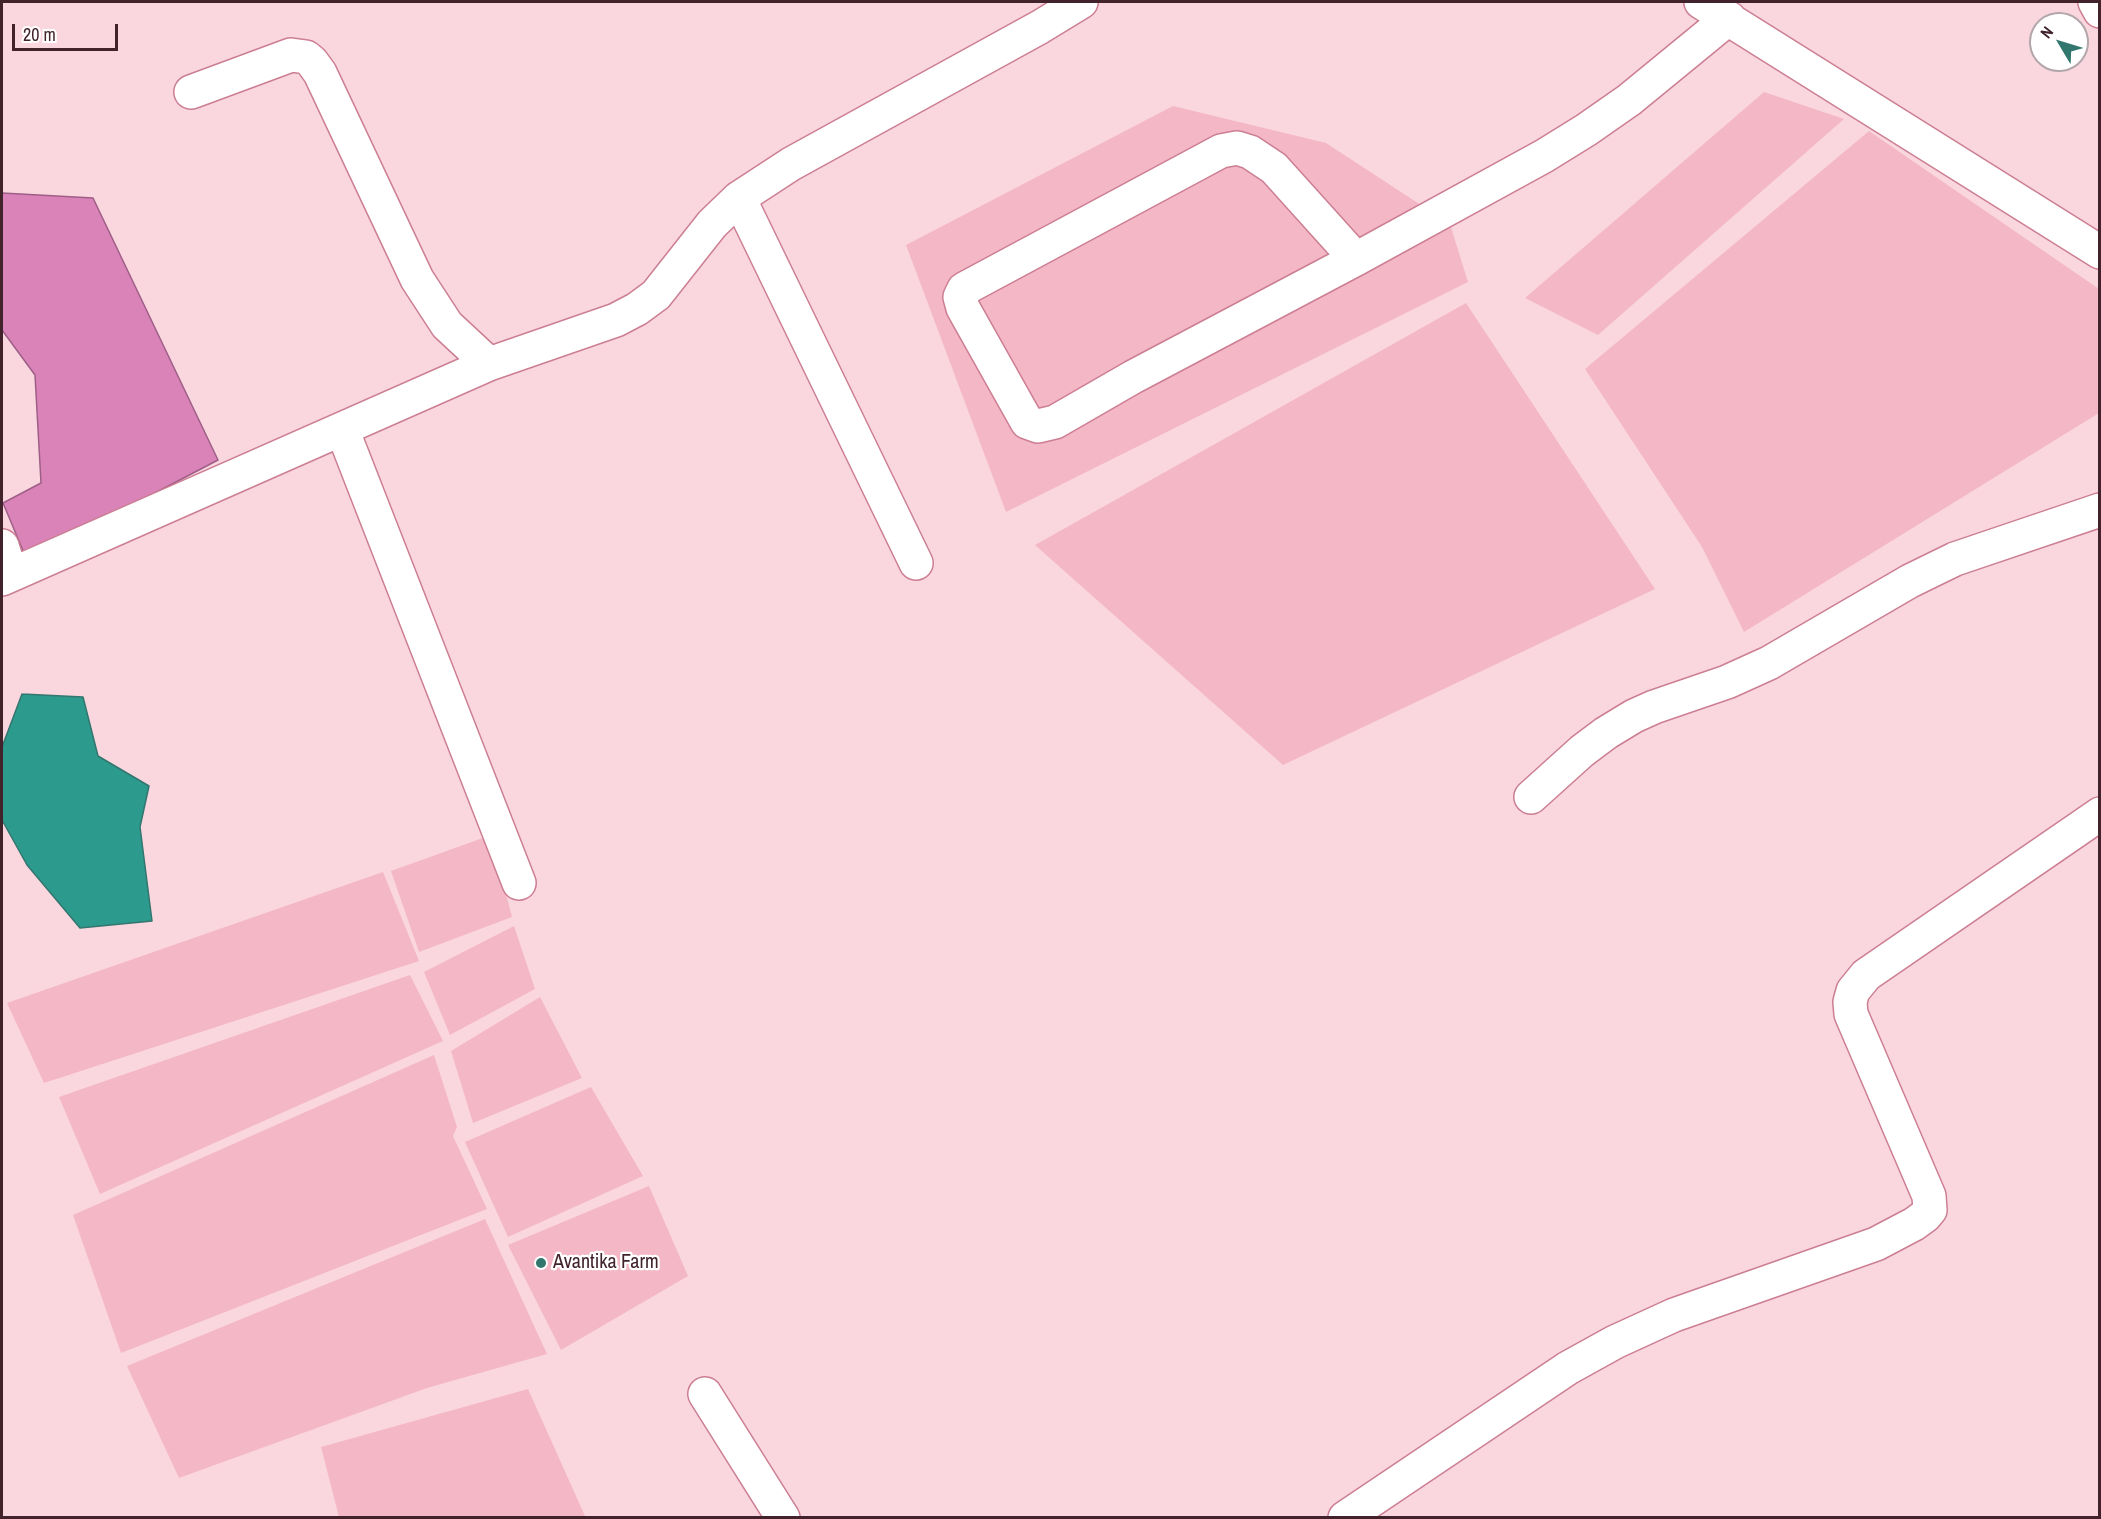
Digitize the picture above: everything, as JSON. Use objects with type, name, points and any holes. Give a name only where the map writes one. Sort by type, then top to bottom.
[{"type":"street","points":[[5,566],[342,429],[489,364],[616,320],[637,309],[656,295],[712,224],[739,198],[827,143],[1082,2]]},
{"type":"street","points":[[1701,2],[2100,252]]},
{"type":"street","points":[[2095,2],[2100,12]]},
{"type":"street","points":[[1356,259],[1274,168],[1250,152],[1237,148],[1221,151],[1179,173],[964,289],[960,297],[963,308],[1027,422],[1038,426],[1055,422],[1132,377],[1356,259],[1586,130],[1629,100],[1729,18]]},
{"type":"street","points":[[191,92],[291,55],[306,57],[312,62],[320,74],[417,279],[447,325],[489,364]]},
{"type":"street","points":[[739,198],[916,563]]},
{"type":"street","points":[[342,429],[519,883]]},
{"type":"street","points":[[1531,798],[1582,751],[1634,716],[1727,682],[1769,663],[1910,581],[1955,559],[2100,510]]},
{"type":"street","points":[[1345,1518],[1568,1368],[1615,1342],[1674,1315],[1876,1244],[1925,1216],[1930,1210],[1929,1196],[1851,1014],[1850,1002],[1853,991],[1866,975],[2100,814]]},
{"type":"street","points":[[705,1394],[783,1518]]},
{"type":"shaded area","points":[[1764,92],[1844,119],[1598,335],[1525,298]]},
{"type":"shaded area","points":[[1173,106],[1326,143],[1450,224],[1468,282],[1006,512],[906,245]]},
{"type":"shaded area","points":[[1869,131],[2099,289],[2099,413],[1744,632],[1702,547],[1585,369]]},
{"type":"shaded area","points":[[1466,303],[1655,589],[1283,765],[1035,545]]},
{"type":"shaded area","points":[[22,694],[83,697],[98,756],[149,786],[140,827],[152,921],[80,928],[27,865],[2,820],[2,747]]},
{"type":"shaded area","points":[[491,835],[512,917],[419,952],[391,871]]},
{"type":"shaded area","points":[[383,872],[419,961],[44,1083],[7,1003]]},
{"type":"shaded area","points":[[514,926],[535,989],[450,1035],[424,972]]},
{"type":"shaded area","points":[[410,975],[443,1041],[100,1194],[59,1097]]},
{"type":"shaded area","points":[[540,997],[582,1078],[473,1123],[451,1051]]},
{"type":"shaded area","points":[[434,1055],[457,1127],[453,1136],[487,1209],[121,1353],[73,1215]]},
{"type":"shaded area","points":[[591,1087],[643,1176],[508,1237],[465,1142]]},
{"type":"shaded area","points":[[649,1186],[688,1276],[561,1350],[508,1245]]},
{"type":"shaded area","points":[[485,1219],[547,1354],[427,1388],[179,1478],[127,1366]]},
{"type":"shaded area","points":[[528,1389],[585,1516],[339,1517],[321,1447]]},
{"type":"building","points":[[2,193],[93,198],[218,460],[27,560],[3,503],[41,483],[35,375],[2,330]]},
{"type":"place","name":"Avantika Farm","points":[[541,1263]]}]
